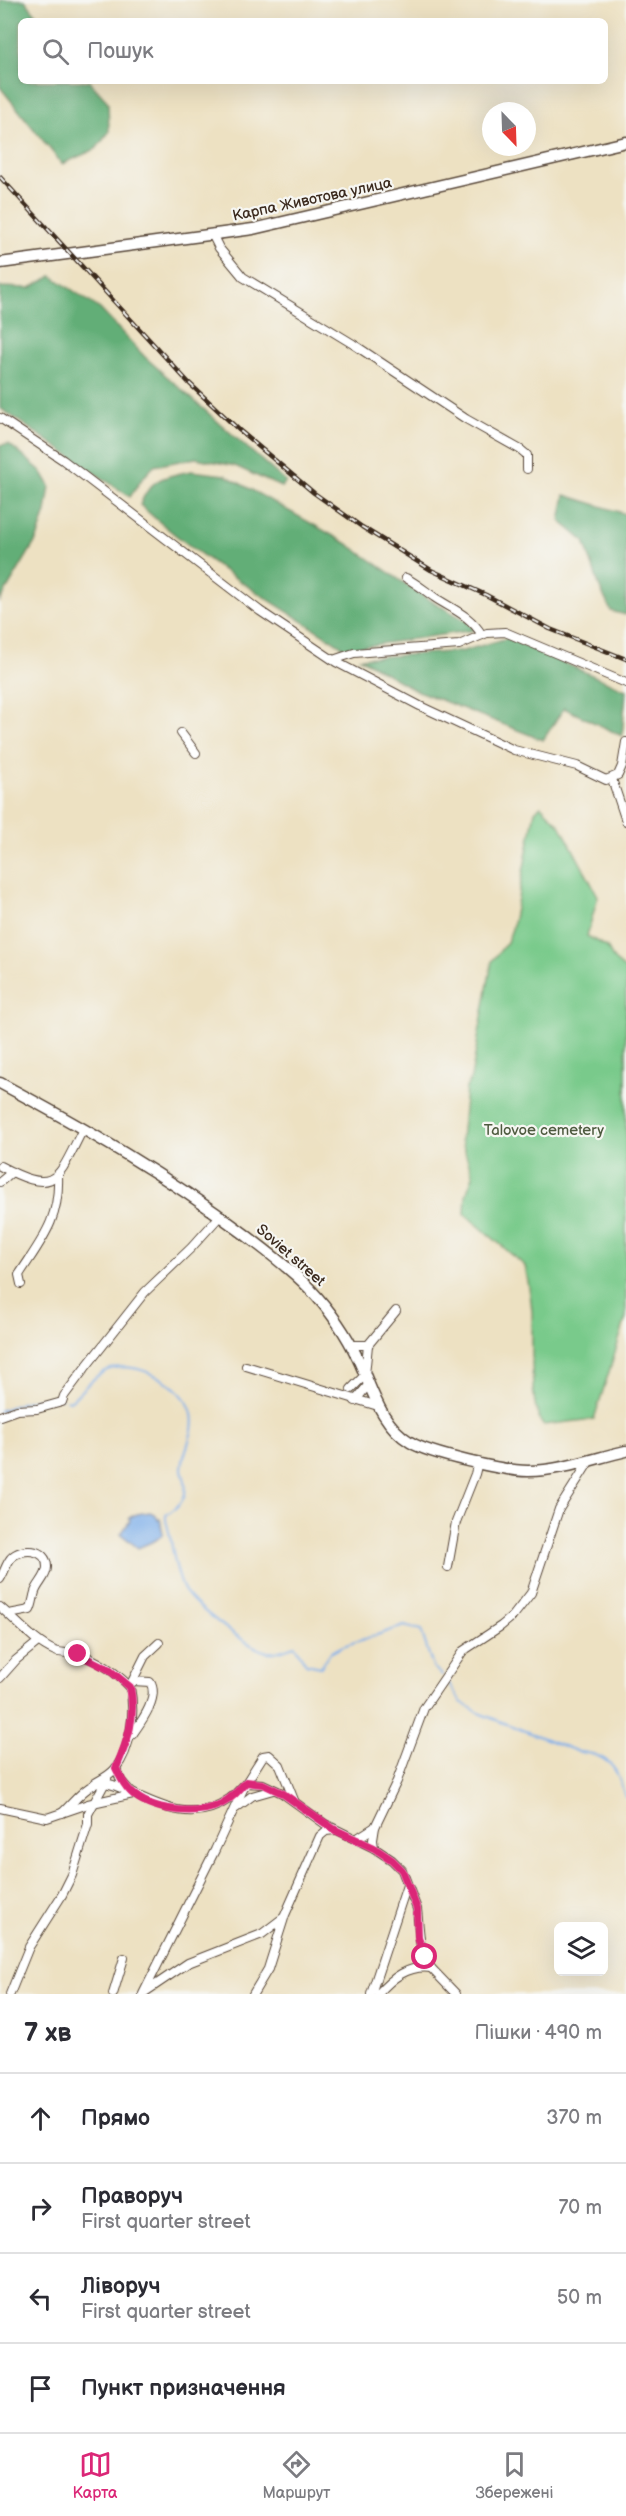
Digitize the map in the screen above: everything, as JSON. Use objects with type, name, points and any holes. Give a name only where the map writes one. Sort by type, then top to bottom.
[{"type":"main road","name":"Карпа Животова улица","points":[[0,263],[291,221],[626,142]]},
{"type":"main road","name":"Soviet street","points":[[0,1083],[156,1172],[220,1216],[308,1287],[334,1318],[351,1345],[378,1406],[394,1430],[410,1443],[436,1454],[528,1471],[626,1451]]},
{"type":"street","points":[[212,234],[219,248],[243,277],[353,344],[466,419],[521,450],[527,456],[526,469]]},
{"type":"street","points":[[0,418],[63,460],[260,611],[333,660],[420,706],[514,750],[577,766],[606,780],[618,775],[626,742]]},
{"type":"street","points":[[406,578],[470,619],[482,635]]},
{"type":"street","points":[[333,660],[354,653],[459,645],[482,635],[496,632],[513,634],[626,683]]},
{"type":"street","points":[[181,733],[195,753]]},
{"type":"street","points":[[612,779],[626,821]]},
{"type":"street","points":[[21,1284],[19,1275],[52,1222],[57,1200],[58,1175],[83,1129]]},
{"type":"street","points":[[0,1166],[33,1182],[47,1182],[58,1175]]},
{"type":"street","points":[[0,1175],[12,1172]]},
{"type":"street","points":[[0,1182],[12,1172]]},
{"type":"street","points":[[0,1416],[17,1410],[37,1409],[63,1399],[145,1292],[191,1248],[220,1216]]},
{"type":"street","points":[[355,1401],[367,1379],[368,1345],[396,1311]]},
{"type":"street","points":[[351,1345],[368,1345]]},
{"type":"street","points":[[246,1366],[355,1401],[378,1406]]},
{"type":"street","points":[[351,1389],[367,1379]]},
{"type":"street","points":[[374,1848],[375,1827],[393,1790],[424,1708],[444,1676],[463,1652],[513,1616],[531,1593],[560,1509],[590,1460]]},
{"type":"street","points":[[448,1568],[456,1522],[476,1474],[478,1462]]},
{"type":"street","points":[[0,1579],[9,1560],[16,1553],[39,1552],[46,1559],[47,1569],[35,1590],[30,1610],[9,1614]]},
{"type":"street","points":[[0,1607],[38,1642],[57,1652],[78,1654],[131,1684],[150,1682],[154,1687],[153,1696],[128,1740],[116,1768],[93,1803],[72,1875],[29,1947],[10,1994]]},
{"type":"street","points":[[0,1678],[16,1660],[38,1642]]},
{"type":"street","points":[[128,1740],[132,1722],[131,1684],[145,1656],[159,1643]]},
{"type":"street","points":[[143,1994],[235,1809],[246,1782],[263,1756],[269,1755],[280,1765],[294,1802]]},
{"type":"street","points":[[116,1768],[122,1781],[133,1794]]},
{"type":"street","points":[[62,1813],[93,1785],[107,1779]]},
{"type":"street","points":[[107,1779],[133,1794],[173,1811],[206,1810],[232,1797],[246,1782]]},
{"type":"street","points":[[246,1782],[263,1784],[335,1830],[374,1848],[397,1865],[417,1909],[421,1949],[431,1968],[456,1994]]},
{"type":"street","points":[[235,1809],[252,1796],[273,1790]]},
{"type":"street","points":[[0,1808],[47,1818],[93,1803],[133,1794]]},
{"type":"street","points":[[356,1839],[375,1827]]},
{"type":"street","points":[[253,1994],[268,1969],[285,1915],[320,1836],[326,1831],[335,1830]]},
{"type":"street","points":[[371,1994],[408,1885]]},
{"type":"street","points":[[143,1994],[188,1963],[262,1934],[285,1915]]},
{"type":"street","points":[[113,1994],[124,1958]]},
{"type":"street","points":[[378,1994],[389,1981],[404,1971],[421,1966],[431,1968]]},
{"type":"green space","points":[[0,0],[25,0],[39,18],[18,18],[18,84],[92,84],[108,102],[109,132],[96,149],[62,164],[0,87]]},
{"type":"green space","points":[[52,276],[100,309],[145,357],[286,482],[281,487],[235,466],[196,458],[154,466],[130,497],[0,408],[0,287],[30,288]]},
{"type":"green space","points":[[9,444],[41,471],[50,486],[46,512],[37,539],[0,601],[0,445]]},
{"type":"green space","points":[[191,471],[225,475],[346,543],[426,598],[465,620],[475,630],[346,649],[188,545],[140,505],[149,489],[160,480]]},
{"type":"green space","points":[[565,495],[626,514],[626,615],[611,611],[600,588],[584,541],[560,521]]},
{"type":"green space","points":[[507,638],[626,690],[622,736],[564,708],[543,740],[413,689],[360,658],[463,651]]},
{"type":"green space","name":"Talovoe cemetery","points":[[541,806],[560,825],[598,896],[587,936],[607,947],[614,960],[626,970],[626,1318],[594,1419],[543,1425],[538,1416],[533,1388],[532,1312],[525,1266],[465,1214],[466,1195],[473,1176],[461,1140],[466,1088],[471,1078],[492,961],[507,942],[512,929],[535,811]]},
{"type":"water","points":[[150,1512],[156,1515],[158,1520],[160,1519],[163,1534],[156,1540],[138,1548],[121,1534],[130,1521],[129,1518]]},
{"type":"waterway","points":[[67,1400],[70,1401],[105,1371],[129,1368],[156,1376],[180,1393],[188,1403],[193,1421],[182,1468],[186,1488],[184,1498],[166,1515],[166,1521],[177,1572],[183,1588],[197,1604],[222,1625],[248,1643],[268,1652],[278,1652],[295,1646],[306,1664],[321,1667],[330,1653],[343,1646],[404,1626],[421,1630],[433,1667],[442,1675]]},
{"type":"waterway","points":[[0,1411],[38,1399],[61,1399]]},
{"type":"waterway","points":[[446,1679],[461,1702],[481,1714],[579,1752],[592,1754],[608,1762],[616,1772],[626,1797]]},
{"type":"railway","points":[[0,177],[189,383],[239,430],[314,493],[362,527],[431,570],[486,595],[550,629],[626,659]]},
{"type":"route","points":[[78,1654],[108,1669],[130,1687],[132,1722],[128,1740],[116,1768],[122,1781],[133,1794],[173,1811],[206,1810],[232,1797],[246,1782],[263,1784],[282,1793],[335,1830],[374,1848],[402,1870],[417,1909],[418,1938],[425,1957]]}]
